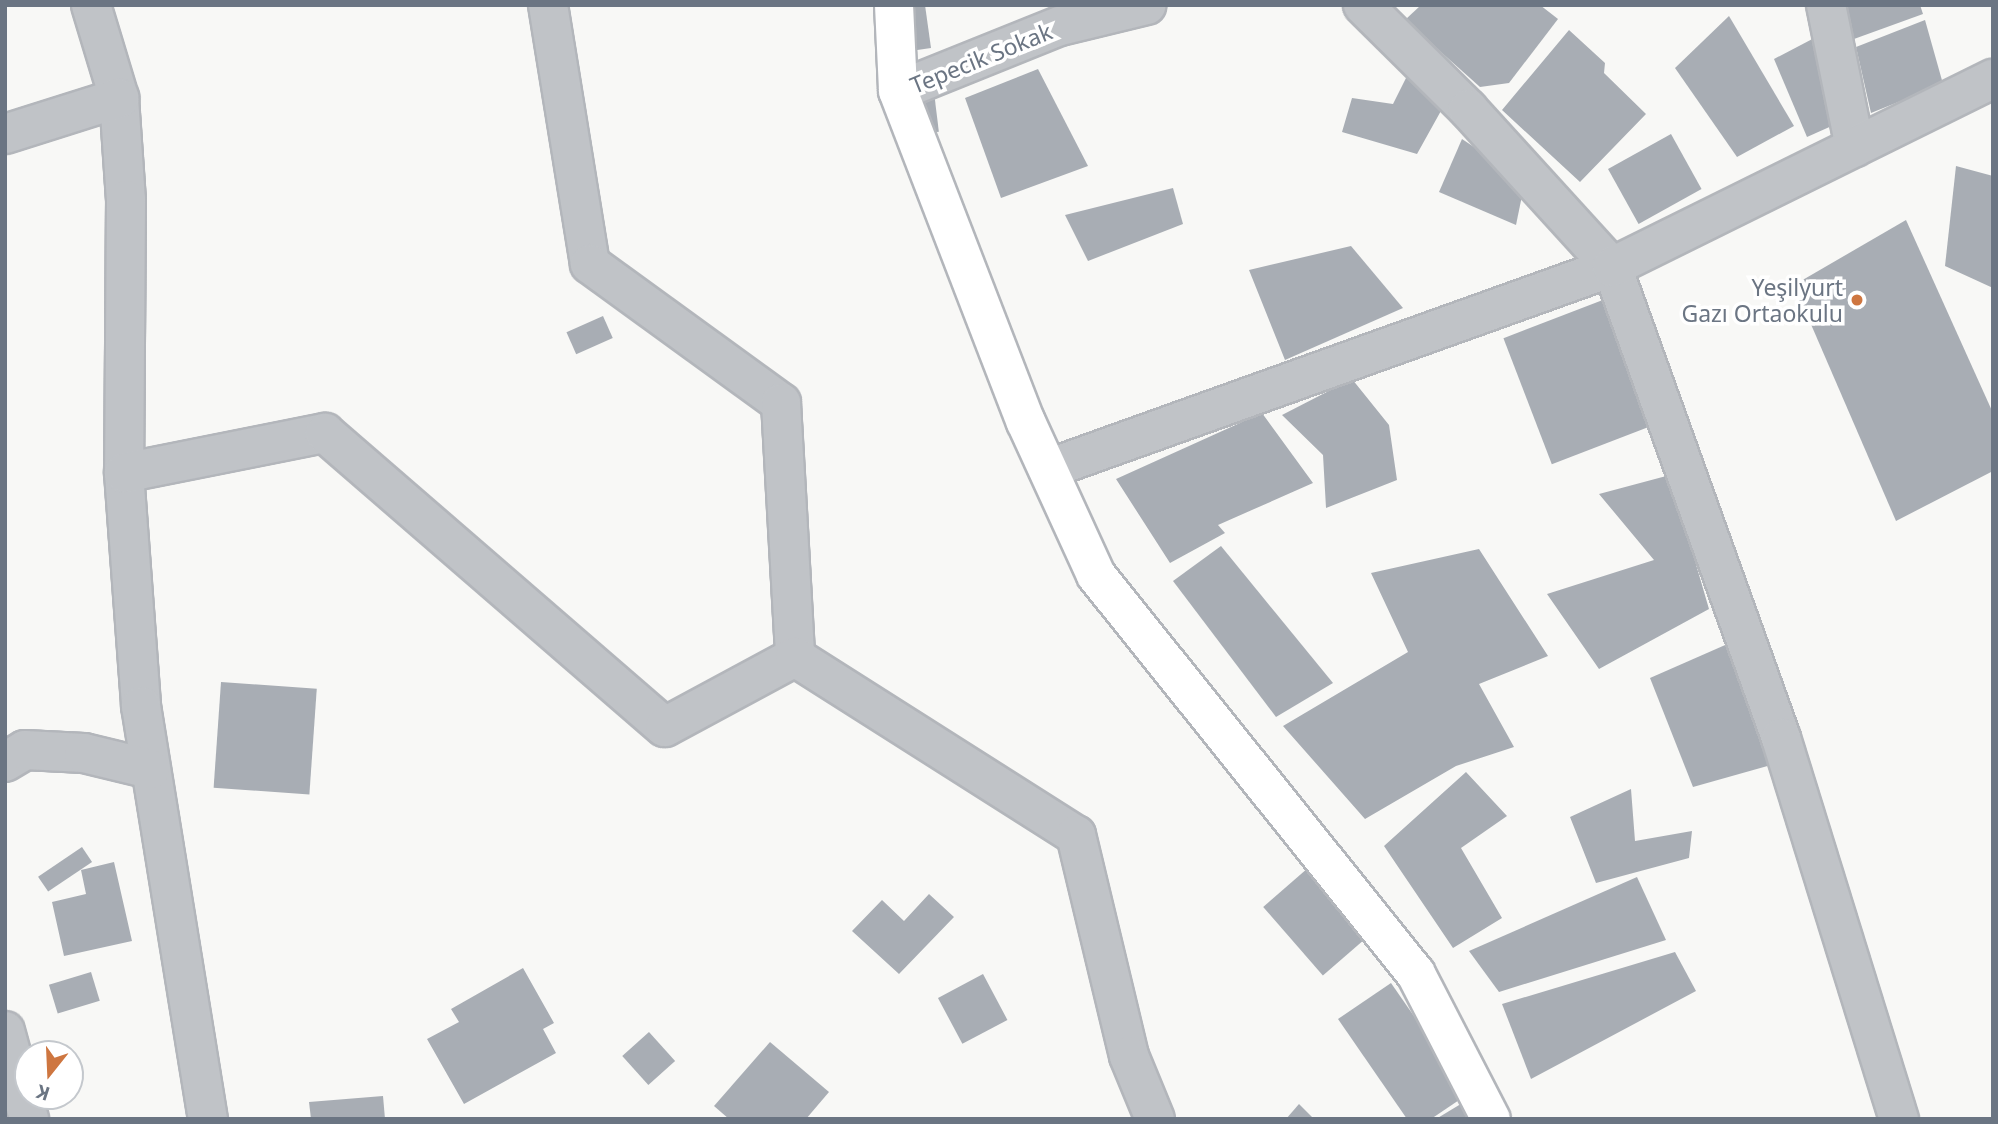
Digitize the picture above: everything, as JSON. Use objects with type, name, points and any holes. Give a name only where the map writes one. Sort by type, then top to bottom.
[{"type":"main road","points":[[894,5],[898,91],[1048,469],[1096,575],[1416,974],[1491,1119]]},
{"type":"street","points":[[91,5],[119,98],[126,200],[124,473],[141,706],[208,1119]]},
{"type":"street","points":[[548,5],[590,264],[780,403],[795,657]]},
{"type":"street","name":"Tepecik Sokak","points":[[898,91],[1060,26],[1147,5]]},
{"type":"street","points":[[1363,5],[1468,109],[1612,267],[1781,738],[1899,1119]]},
{"type":"street","points":[[1826,5],[1855,147]]},
{"type":"street","points":[[1048,469],[1612,267],[1993,79]]},
{"type":"street","points":[[5,134],[119,98]]},
{"type":"street","points":[[124,473],[325,433],[665,727],[795,657]]},
{"type":"street","points":[[795,657],[1076,835],[1129,1056],[1155,1119]]},
{"type":"street","points":[[5,762],[25,750],[84,753],[150,769]]},
{"type":"street","points":[[5,1031],[29,1119]]},
{"type":"building","points":[[876,5],[925,5],[931,48],[883,55]]},
{"type":"building","points":[[1421,5],[1540,5],[1558,19],[1509,83],[1480,87],[1405,20]]},
{"type":"building","points":[[1847,5],[1920,5],[1923,14],[1854,39]]},
{"type":"building","points":[[1729,16],[1794,126],[1737,157],[1675,68]]},
{"type":"building","points":[[1925,20],[1943,84],[1871,113],[1856,47]]},
{"type":"building","points":[[1839,25],[1863,112],[1807,137],[1774,59]]},
{"type":"building","points":[[1569,30],[1605,63],[1604,73],[1646,114],[1580,182],[1502,110]]},
{"type":"building","points":[[1038,69],[1088,166],[1001,198],[965,98]]},
{"type":"building","points":[[1409,72],[1447,100],[1417,154],[1342,132],[1352,98],[1393,104]]},
{"type":"building","points":[[934,92],[939,132],[922,134],[917,94]]},
{"type":"building","points":[[1671,134],[1702,189],[1639,224],[1608,169]]},
{"type":"building","points":[[1462,139],[1525,181],[1516,225],[1439,192]]},
{"type":"building","points":[[1956,166],[1993,176],[1993,288],[1945,266]]},
{"type":"building","points":[[1173,188],[1183,224],[1088,261],[1065,215]]},
{"type":"building","points":[[1906,220],[1993,413],[1993,471],[1896,521],[1794,285]]},
{"type":"building","points":[[1351,246],[1403,308],[1285,360],[1249,270]]},
{"type":"building","points":[[1608,298],[1656,424],[1552,464],[1503,338]]},
{"type":"building","points":[[603,316],[613,338],[576,354],[566,332]]},
{"type":"building","points":[[1352,379],[1389,425],[1397,480],[1326,508],[1323,455],[1282,415]]},
{"type":"building","points":[[1262,413],[1313,483],[1218,525],[1225,533],[1170,563],[1116,479]]},
{"type":"building","points":[[1670,475],[1709,609],[1599,669],[1547,594],[1654,560],[1599,494]]},
{"type":"building","points":[[1221,546],[1333,683],[1276,717],[1173,581]]},
{"type":"building","points":[[1479,549],[1548,656],[1479,684],[1514,747],[1456,766],[1365,819],[1283,726],[1408,652],[1371,573]]},
{"type":"building","points":[[1732,642],[1771,765],[1693,787],[1650,678]]},
{"type":"building","points":[[221,682],[317,689],[309,794],[214,788]]},
{"type":"building","points":[[1466,772],[1507,816],[1461,848],[1502,918],[1453,948],[1384,846]]},
{"type":"building","points":[[1631,789],[1635,841],[1692,831],[1689,858],[1596,883],[1570,817]]},
{"type":"building","points":[[82,847],[92,862],[48,892],[38,877]]},
{"type":"building","points":[[1316,861],[1376,930],[1323,976],[1263,907]]},
{"type":"building","points":[[114,862],[132,941],[64,956],[52,902],[86,894],[81,870]]},
{"type":"building","points":[[1637,877],[1666,940],[1499,992],[1469,951]]},
{"type":"building","points":[[929,894],[954,917],[899,974],[852,931],[882,900],[904,921]]},
{"type":"building","points":[[1675,952],[1696,991],[1531,1079],[1502,1004]]},
{"type":"building","points":[[523,968],[554,1023],[543,1029],[556,1053],[464,1104],[427,1039],[459,1022],[451,1009]]},
{"type":"building","points":[[91,972],[100,1001],[58,1014],[49,985]]},
{"type":"building","points":[[983,974],[1007,1020],[962,1044],[938,998]]},
{"type":"building","points":[[1391,983],[1468,1094],[1431,1119],[1407,1119],[1338,1019]]},
{"type":"building","points":[[649,1032],[675,1061],[648,1085],[622,1056]]},
{"type":"building","points":[[770,1042],[829,1092],[806,1119],[729,1119],[714,1106]]},
{"type":"building","points":[[383,1096],[385,1119],[311,1119],[309,1102]]},
{"type":"building","points":[[1474,1096],[1487,1119],[1436,1119]]},
{"type":"building","points":[[1299,1104],[1314,1119],[1286,1119]]},
{"type":"place","name":"Yeşilyurt Gazı Ortaokulu","points":[[1857,300]]}]
